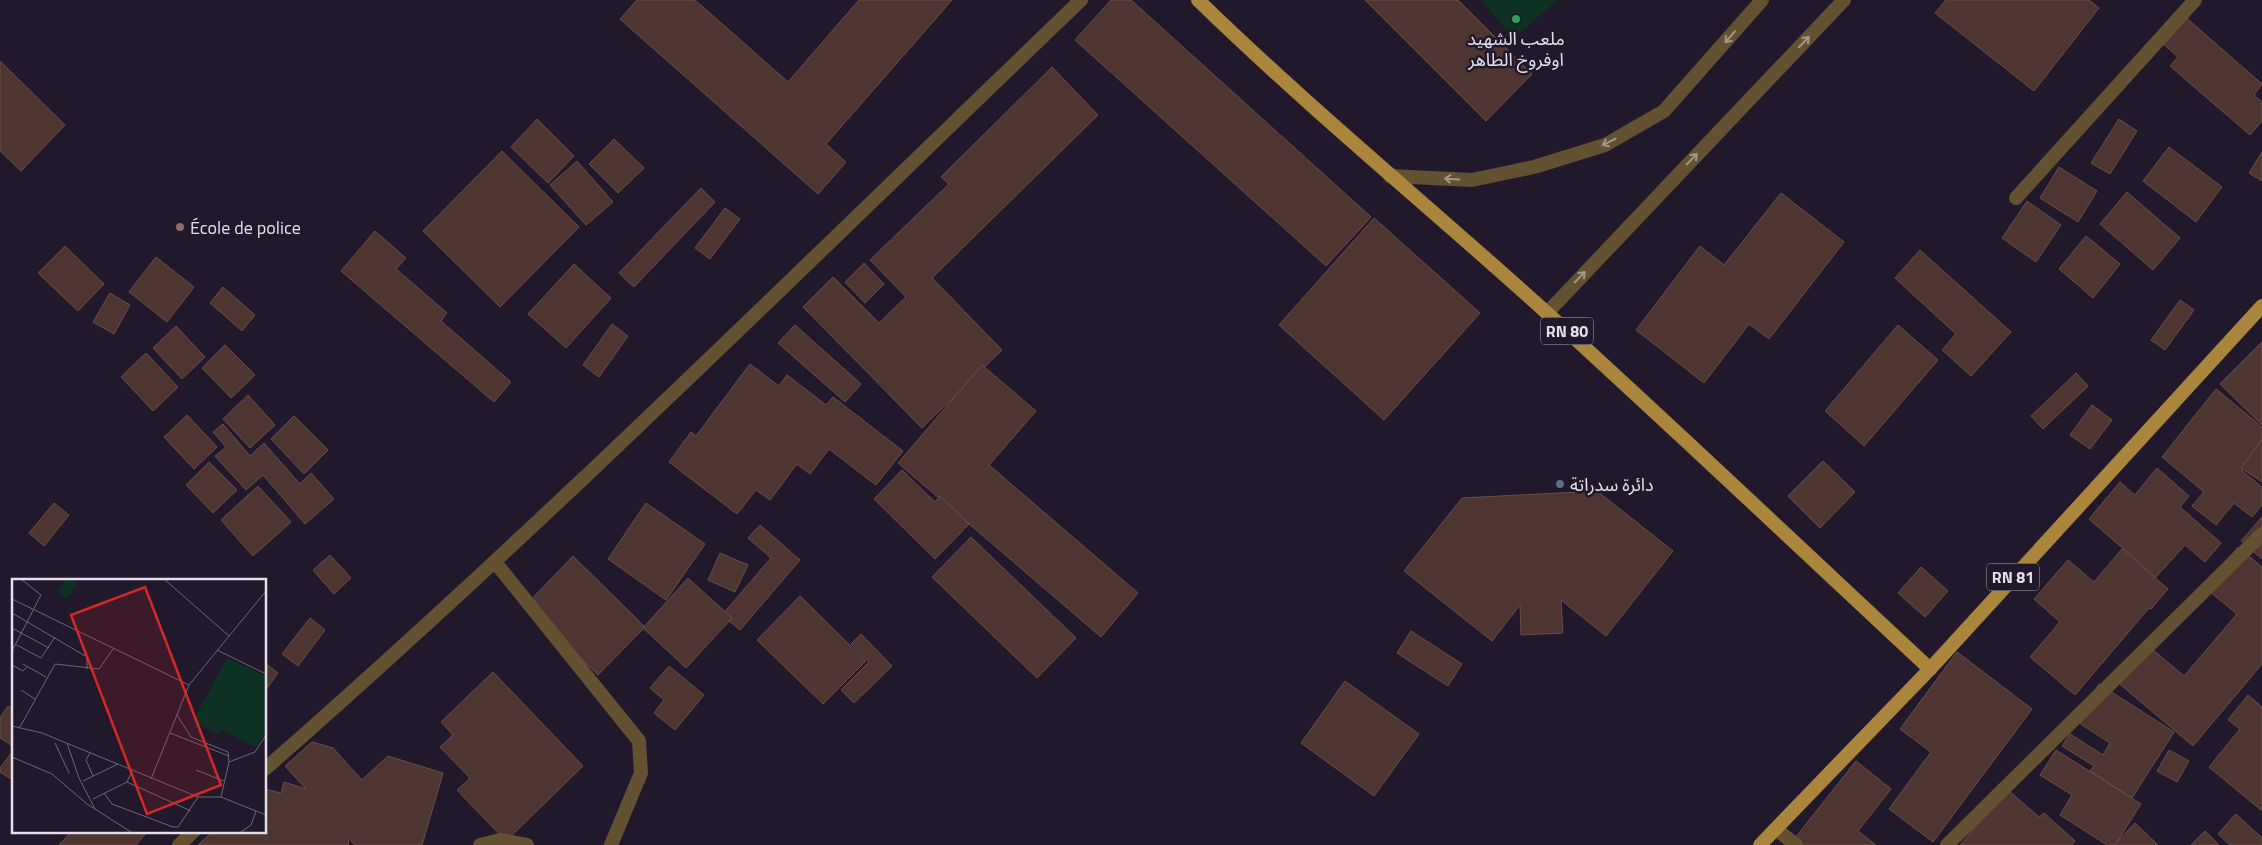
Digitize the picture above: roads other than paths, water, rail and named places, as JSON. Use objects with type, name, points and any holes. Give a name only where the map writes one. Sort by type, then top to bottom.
[{"type":"main road","name":"RN 80","points":[[1198,0],[1390,176],[1546,313],[1930,669]]},
{"type":"main road","name":"RN 81","points":[[1760,845],[1930,669],[2262,306]]},
{"type":"street","points":[[266,768],[392,658],[495,562],[1081,0]]},
{"type":"street","points":[[1390,176],[1472,180],[1534,167],[1605,145],[1664,111],[1762,0]]},
{"type":"street","points":[[1546,313],[1844,0]]},
{"type":"street","points":[[2016,198],[2195,0]]},
{"type":"street","points":[[1947,845],[2262,534]]},
{"type":"street","points":[[495,562],[639,741],[641,773],[611,845]]},
{"type":"street","points":[[1776,829],[1796,845]]},
{"type":"street","points":[[179,845],[193,832]]},
{"type":"street","points":[[480,845],[500,840],[528,845]]},
{"type":"place","name":"ملعب الشهيد اوفروخ الطاهر","points":[[1516,19]]},
{"type":"place","name":"École de police","points":[[180,227]]},
{"type":"place","name":"دائرة سدراتة","points":[[1560,484]]}]
